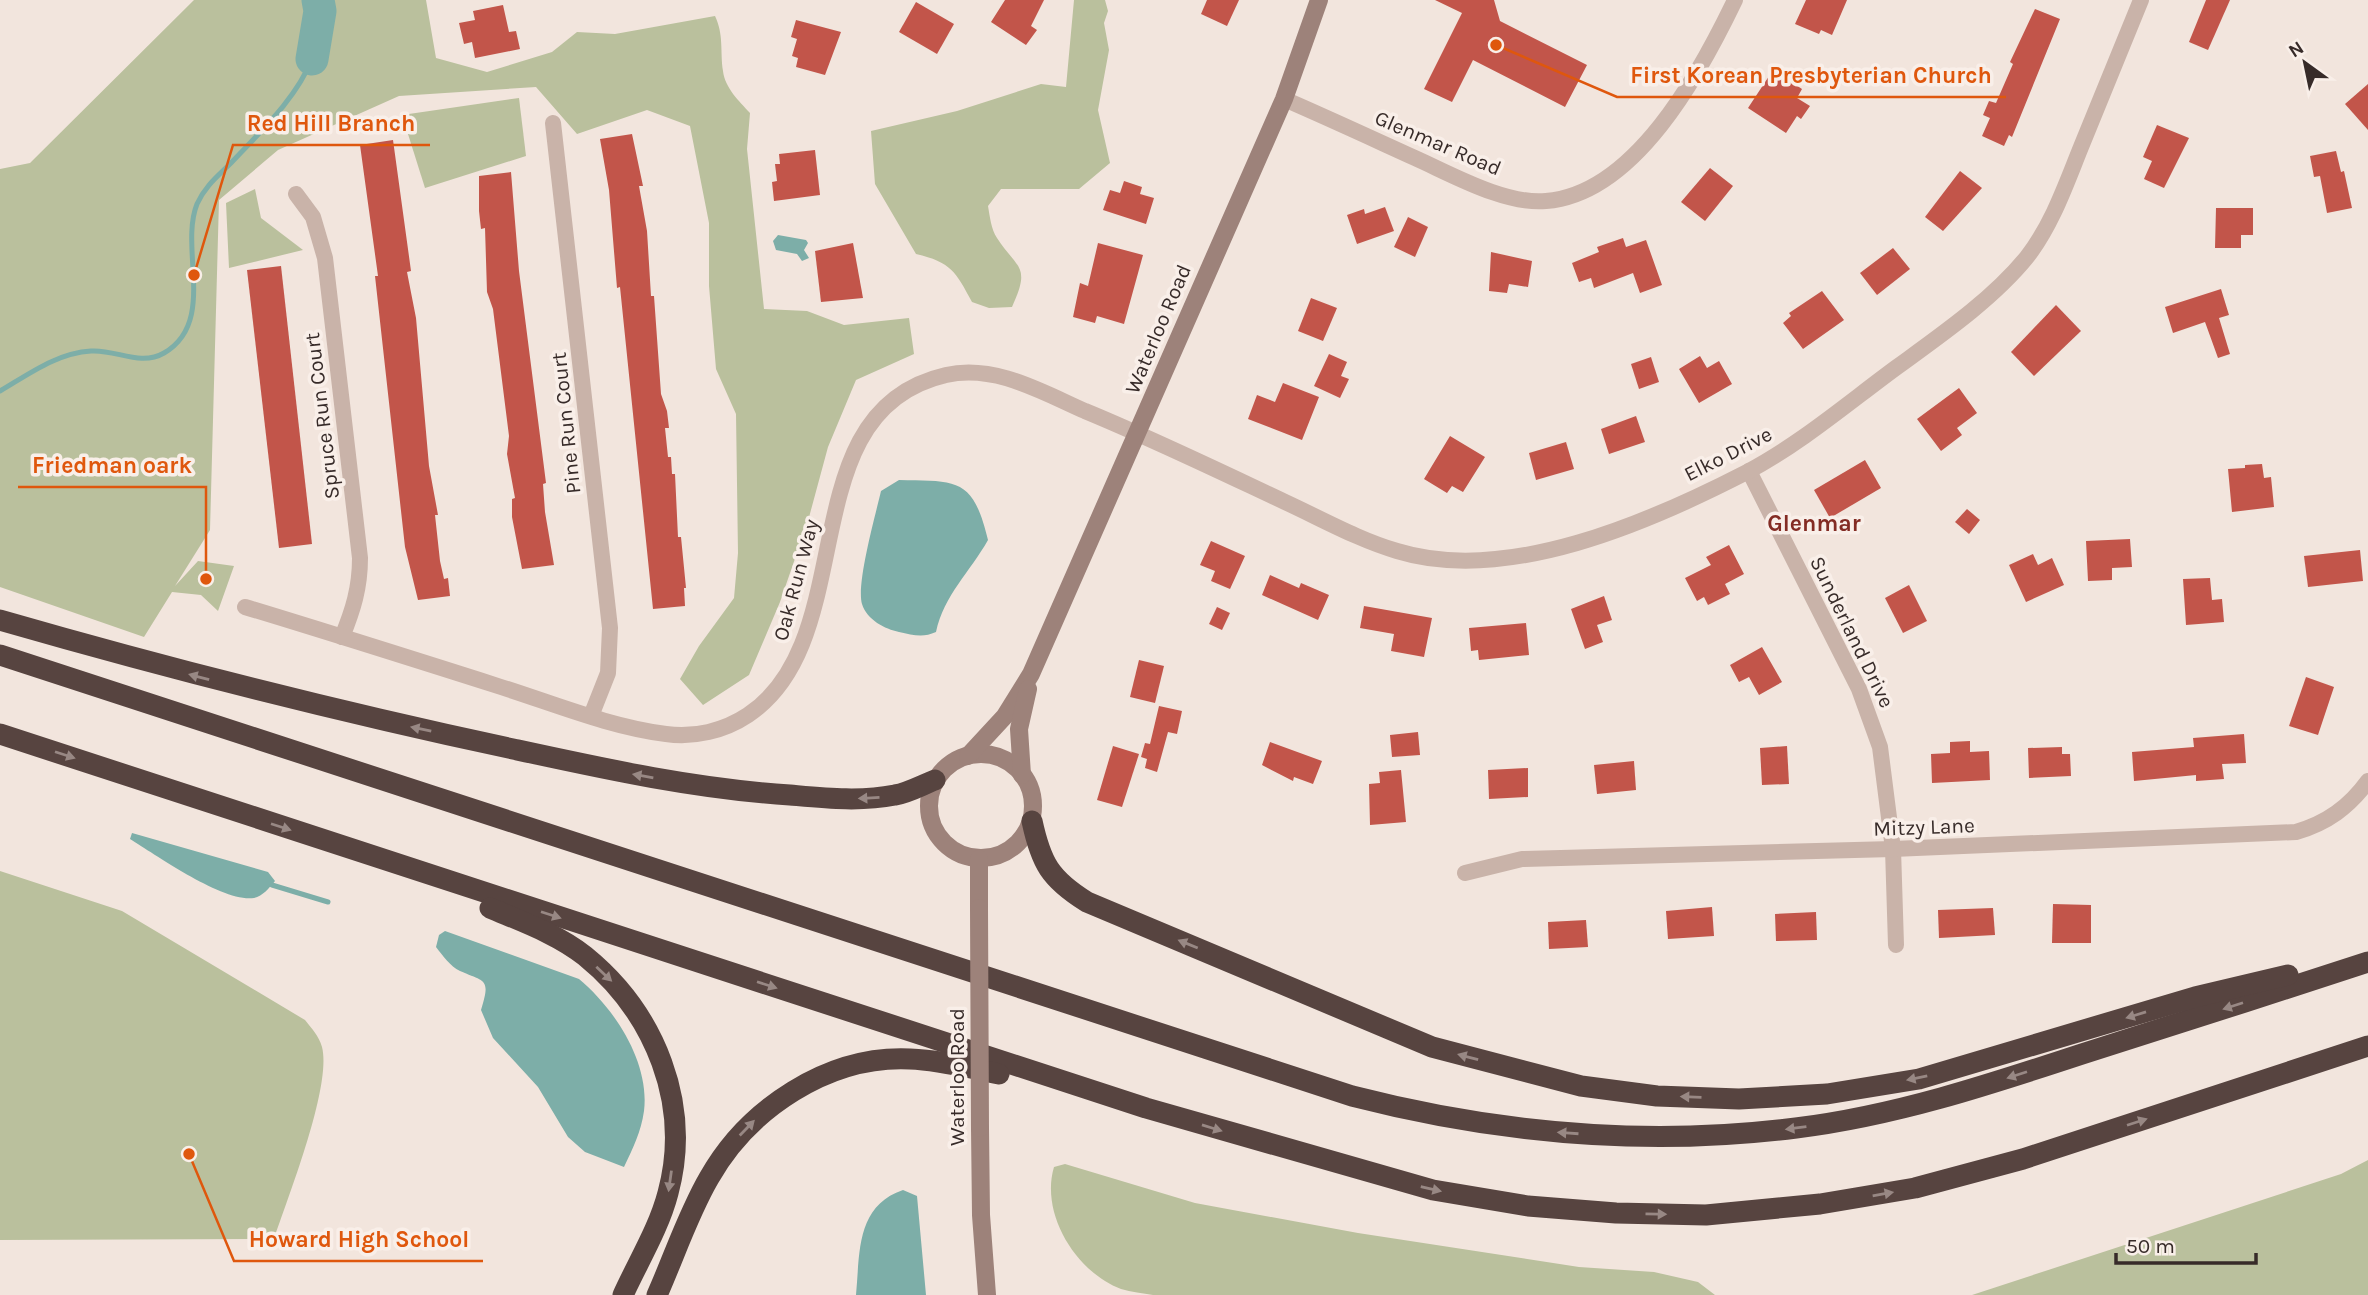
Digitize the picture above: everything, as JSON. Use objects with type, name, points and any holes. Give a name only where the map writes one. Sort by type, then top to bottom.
[{"type":"highway","points":[[0,621],[198,677],[344,713],[622,772],[736,792],[873,799],[899,794],[934,780]]},
{"type":"highway","points":[[0,655],[1352,1096],[1428,1116],[1525,1130],[1608,1136],[1690,1135],[1796,1129],[1891,1112],[1993,1083],[2368,962]]},
{"type":"highway","points":[[0,734],[369,857],[1146,1108],[1433,1190],[1528,1206],[1616,1213],[1706,1215],[1820,1204],[1915,1188],[2023,1158],[2368,1046]]},
{"type":"highway","points":[[1032,821],[1039,854],[1050,872],[1063,888],[1087,902],[1433,1047],[1581,1086],[1657,1096],[1739,1099],[1814,1095],[1919,1079],[2195,997],[2368,955]]},
{"type":"highway","points":[[369,857],[554,936],[584,955],[636,1008],[664,1065],[672,1096],[675,1129],[668,1194],[623,1295]]},
{"type":"highway","points":[[657,1295],[709,1178],[737,1138],[763,1111],[800,1087],[836,1071],[907,1058],[940,1061],[1146,1108]]},
{"type":"main road","name":"Waterloo Road","points":[[968,756],[1005,716],[1031,674],[1284,99],[1319,0]]},
{"type":"main road","name":"Waterloo Road","points":[[1022,775],[1019,729],[1031,674]]},
{"type":"main road","points":[[968,756],[1000,756],[1022,775],[1034,803],[1032,821],[1024,837],[1011,850],[997,857],[979,859],[950,850],[934,832],[928,811],[934,780],[948,765],[968,756]]},
{"type":"main road","name":"Waterloo Road","points":[[979,859],[981,1215],[987,1295]]},
{"type":"street","name":"Glenmar Road","points":[[1284,99],[1483,189],[1543,202],[1572,197],[1620,169],[1651,135],[1695,75],[1735,0]]},
{"type":"street","name":"Elko Drive","points":[[1138,433],[1399,552],[1473,562],[1509,559],[1548,551],[1611,530],[1749,471],[1797,440],[1920,350],[1989,294],[2027,257],[2064,189],[2141,0]]},
{"type":"street","name":"Pine Run Court","points":[[553,123],[610,628],[608,673],[591,716]]},
{"type":"street","name":"Spruce Run Court","points":[[296,194],[313,217],[326,258],[360,558],[360,582],[342,636]]},
{"type":"street","name":"Oak Run Way","points":[[245,607],[591,716],[666,734],[696,735],[723,728],[746,717],[784,680],[800,651],[847,472],[872,418],[894,399],[922,382],[952,374],[983,373],[1014,380],[1138,433]]},
{"type":"street","name":"Sunderland Drive","points":[[1749,471],[1872,720],[1886,780],[1893,849],[1896,945]]},
{"type":"street","name":"Mitzy Lane","points":[[1465,873],[1522,859],[1893,849],[2296,832],[2319,825],[2338,813],[2368,781]]},
{"type":"green space","points":[[194,0],[426,0],[436,58],[487,72],[552,52],[577,32],[615,34],[715,16],[721,36],[724,77],[733,94],[750,113],[747,149],[764,309],[807,311],[844,325],[909,318],[914,354],[856,380],[828,447],[808,521],[780,602],[749,675],[703,705],[680,679],[699,646],[734,598],[738,553],[736,414],[716,369],[709,286],[709,223],[690,126],[647,110],[577,134],[536,87],[399,96],[278,150],[219,200],[210,530],[175,586],[198,561],[234,566],[218,611],[201,595],[172,592],[144,637],[0,587],[0,169],[30,163]]},
{"type":"green space","points":[[1074,0],[1105,0],[1108,11],[1104,23],[1109,50],[1098,110],[1110,163],[1079,189],[1001,189],[988,206],[991,223],[997,238],[1020,269],[1021,283],[1012,307],[989,308],[972,302],[956,276],[945,265],[916,254],[875,184],[871,131],[957,111],[1041,84],[1066,87]]},
{"type":"green space","points":[[519,98],[526,156],[425,188],[402,115]]},
{"type":"green space","points":[[255,189],[261,218],[303,250],[229,268],[226,203]]},
{"type":"green space","points":[[0,871],[122,911],[305,1020],[313,1030],[322,1047],[321,1088],[307,1142],[274,1239],[0,1240]]},
{"type":"green space","points":[[2368,1160],[2368,1295],[1972,1295],[2341,1174]]},
{"type":"green space","points":[[1065,1164],[1195,1203],[1358,1233],[1579,1267],[1654,1272],[1698,1282],[1715,1295],[1153,1295],[1129,1291],[1105,1281],[1090,1269],[1065,1239],[1052,1204],[1051,1185],[1054,1167]]},
{"type":"water","points":[[778,235],[806,240],[808,243],[804,250],[809,258],[802,261],[797,254],[776,250],[773,241]]},
{"type":"water","points":[[899,480],[936,481],[960,487],[976,505],[988,540],[951,595],[936,632],[927,635],[894,631],[882,626],[868,615],[862,604],[864,565],[881,491]]},
{"type":"water","points":[[132,833],[268,872],[275,881],[263,894],[254,898],[241,898],[226,893],[190,876],[130,839]]},
{"type":"water","points":[[445,931],[579,979],[605,1005],[635,1055],[644,1092],[641,1126],[624,1167],[585,1152],[568,1137],[538,1087],[493,1038],[481,1010],[484,983],[453,966],[436,947],[439,935]]},
{"type":"water","points":[[903,1190],[917,1196],[926,1295],[856,1295],[863,1232],[876,1207]]},
{"type":"building","points":[[1005,0],[1044,0],[1031,26],[1037,30],[1026,45],[991,22]]},
{"type":"building","points":[[1207,0],[1239,0],[1227,26],[1201,14]]},
{"type":"building","points":[[1435,0],[1494,0],[1500,21],[1587,65],[1565,107],[1473,60],[1452,102],[1424,89],[1462,13]]},
{"type":"building","points":[[1806,0],[1847,0],[1832,35],[1821,30],[1819,34],[1795,24]]},
{"type":"building","points":[[2206,0],[2230,0],[2208,50],[2189,42]]},
{"type":"building","points":[[916,2],[954,24],[937,54],[899,32]]},
{"type":"building","points":[[503,5],[509,32],[516,31],[520,49],[475,58],[472,42],[464,44],[459,23],[475,20],[473,11]]},
{"type":"building","points":[[2035,9],[2060,19],[2012,137],[2009,135],[2004,146],[1982,136],[1990,118],[1983,115],[1989,101],[1996,103],[2013,64],[2010,62]]},
{"type":"building","points":[[796,20],[841,32],[825,75],[796,67],[798,58],[792,56],[797,39],[791,37]]},
{"type":"building","points":[[1773,70],[1802,89],[1797,98],[1810,106],[1801,119],[1797,116],[1786,133],[1748,108]]},
{"type":"building","points":[[2368,84],[2368,130],[2345,104]]},
{"type":"building","points":[[2157,125],[2189,138],[2164,188],[2144,179],[2152,161],[2143,157]]},
{"type":"building","points":[[632,134],[643,186],[639,186],[647,231],[651,296],[654,296],[661,394],[667,411],[669,428],[665,428],[668,457],[671,457],[672,474],[675,474],[678,537],[681,537],[686,588],[685,606],[653,609],[620,287],[617,288],[609,190],[600,139]]},
{"type":"building","points":[[393,140],[411,271],[407,272],[416,318],[429,466],[438,515],[435,515],[440,561],[444,579],[448,578],[450,596],[418,600],[405,547],[375,276],[378,276],[360,145]]},
{"type":"building","points":[[815,150],[820,195],[774,201],[772,182],[777,181],[775,164],[780,164],[779,154]]},
{"type":"building","points":[[2336,151],[2341,172],[2344,171],[2352,208],[2327,213],[2320,176],[2314,177],[2310,156]]},
{"type":"building","points":[[1710,168],[1733,186],[1705,221],[1681,202]]},
{"type":"building","points":[[1960,171],[1982,188],[1943,231],[1925,217]]},
{"type":"building","points":[[511,172],[519,271],[546,483],[543,484],[545,512],[554,565],[522,569],[512,517],[512,499],[515,498],[507,454],[509,436],[493,309],[487,292],[485,228],[481,229],[479,211],[479,176]]},
{"type":"building","points":[[1124,181],[1142,187],[1140,194],[1154,198],[1146,224],[1103,210],[1110,190],[1120,193]]},
{"type":"building","points":[[1385,207],[1394,231],[1357,244],[1347,215],[1364,209],[1365,214]]},
{"type":"building","points":[[2216,208],[2253,208],[2253,235],[2241,235],[2241,248],[2215,248]]},
{"type":"building","points":[[1408,217],[1428,227],[1415,257],[1394,247]]},
{"type":"building","points":[[1623,238],[1626,247],[1646,240],[1662,285],[1640,293],[1633,273],[1594,288],[1591,278],[1579,282],[1572,263],[1599,252],[1597,247]]},
{"type":"building","points":[[853,243],[863,298],[821,302],[815,251]]},
{"type":"building","points":[[1098,243],[1143,255],[1124,324],[1097,316],[1095,323],[1073,317],[1080,283],[1088,286]]},
{"type":"building","points":[[1893,248],[1910,269],[1877,295],[1860,273]]},
{"type":"building","points":[[1491,252],[1532,261],[1528,287],[1509,284],[1507,293],[1489,291]]},
{"type":"building","points":[[281,266],[312,544],[279,548],[247,270]]},
{"type":"building","points":[[2221,289],[2229,315],[2219,318],[2230,354],[2218,358],[2205,322],[2173,333],[2165,307]]},
{"type":"building","points":[[1822,291],[1844,320],[1803,349],[1783,323],[1791,316],[1789,313]]},
{"type":"building","points":[[1311,298],[1337,308],[1323,341],[1298,331]]},
{"type":"building","points":[[2056,305],[2081,331],[2034,376],[2011,352]]},
{"type":"building","points":[[1329,354],[1347,362],[1341,376],[1349,379],[1340,398],[1314,386]]},
{"type":"building","points":[[1700,356],[1707,368],[1719,361],[1732,384],[1699,403],[1679,369]]},
{"type":"building","points":[[1651,357],[1659,382],[1639,389],[1631,364]]},
{"type":"building","points":[[1283,383],[1319,397],[1302,440],[1248,419],[1257,395],[1275,402]]},
{"type":"building","points":[[1959,388],[1977,413],[1957,428],[1962,435],[1941,451],[1917,419]]},
{"type":"building","points":[[1636,416],[1645,442],[1609,454],[1601,429]]},
{"type":"building","points":[[1450,436],[1485,457],[1463,492],[1452,486],[1447,493],[1424,479]]},
{"type":"building","points":[[1566,442],[1574,469],[1536,480],[1529,453]]},
{"type":"building","points":[[1865,460],[1881,488],[1830,518],[1814,490]]},
{"type":"building","points":[[2262,464],[2264,478],[2271,477],[2274,507],[2232,512],[2228,469]]},
{"type":"building","points":[[1967,509],[1980,520],[1969,534],[1955,522]]},
{"type":"building","points":[[2130,539],[2132,567],[2112,568],[2112,580],[2088,581],[2086,541]]},
{"type":"building","points":[[1211,541],[1245,556],[1230,589],[1211,581],[1215,571],[1200,565]]},
{"type":"building","points":[[1729,545],[1744,574],[1725,584],[1730,594],[1708,605],[1704,597],[1697,601],[1685,578],[1711,565],[1706,557]]},
{"type":"building","points":[[2360,550],[2363,581],[2308,587],[2304,556]]},
{"type":"building","points":[[2033,554],[2038,565],[2052,558],[2064,585],[2026,602],[2009,565]]},
{"type":"building","points":[[1270,575],[1299,588],[1301,583],[1329,595],[1318,620],[1262,595]]},
{"type":"building","points":[[2210,578],[2212,600],[2222,599],[2224,622],[2186,625],[2183,579]]},
{"type":"building","points":[[1909,585],[1927,621],[1903,633],[1885,598]]},
{"type":"building","points":[[1604,596],[1612,620],[1597,625],[1603,642],[1585,649],[1571,609]]},
{"type":"building","points":[[1364,606],[1432,618],[1424,657],[1391,651],[1394,634],[1360,628]]},
{"type":"building","points":[[1217,607],[1230,613],[1222,630],[1209,624]]},
{"type":"building","points":[[1526,623],[1529,655],[1479,660],[1478,650],[1471,651],[1469,628]]},
{"type":"building","points":[[1762,647],[1782,682],[1759,695],[1749,677],[1739,682],[1730,665]]},
{"type":"building","points":[[1139,660],[1164,666],[1155,703],[1130,697]]},
{"type":"building","points":[[2306,677],[2334,687],[2318,735],[2289,726]]},
{"type":"building","points":[[1159,706],[1182,711],[1177,734],[1168,732],[1157,772],[1145,768],[1147,759],[1141,757],[1145,743],[1150,744]]},
{"type":"building","points":[[1418,732],[1420,755],[1392,757],[1390,735]]},
{"type":"building","points":[[2244,734],[2246,763],[2222,764],[2224,779],[2196,781],[2196,775],[2134,781],[2132,752],[2194,747],[2193,738]]},
{"type":"building","points":[[1970,741],[1970,752],[1989,751],[1990,780],[1932,783],[1931,754],[1950,753],[1950,742]]},
{"type":"building","points":[[1270,742],[1322,761],[1313,784],[1294,777],[1293,781],[1262,765]]},
{"type":"building","points":[[1113,746],[1139,754],[1122,807],[1097,800]]},
{"type":"building","points":[[1787,746],[1789,784],[1762,785],[1760,748]]},
{"type":"building","points":[[2062,747],[2062,754],[2070,754],[2071,776],[2029,778],[2028,748]]},
{"type":"building","points":[[1634,761],[1636,790],[1597,794],[1594,765]]},
{"type":"building","points":[[1528,768],[1528,797],[1489,799],[1488,770]]},
{"type":"building","points":[[1401,770],[1406,822],[1370,825],[1369,784],[1380,783],[1379,772]]},
{"type":"building","points":[[2053,904],[2091,905],[2091,943],[2052,943]]},
{"type":"building","points":[[1712,907],[1714,936],[1668,939],[1666,911]]},
{"type":"building","points":[[1993,908],[1995,935],[1939,938],[1938,910]]},
{"type":"building","points":[[1816,912],[1817,940],[1776,941],[1775,914]]},
{"type":"building","points":[[1586,920],[1588,947],[1549,949],[1548,922]]},
{"type":"waterway","points":[[312,59],[320,11],[318,0]]},
{"type":"waterway","points":[[0,391],[44,365],[67,356],[100,351],[137,358],[155,357],[180,340],[189,323],[193,304],[192,242],[197,204],[212,182],[287,101],[312,59]]},
{"type":"waterway","points":[[272,885],[328,902]]},
{"type":"place","name":"First Korean Presbyterian Church","points":[[1496,45]]},
{"type":"place","name":"Red Hill Branch","points":[[194,275]]},
{"type":"place","name":"Friedman oark","points":[[206,579]]},
{"type":"place","name":"Howard High School","points":[[189,1154]]},
{"type":"district","name":"Glenmar","points":[[1814,523]]}]
